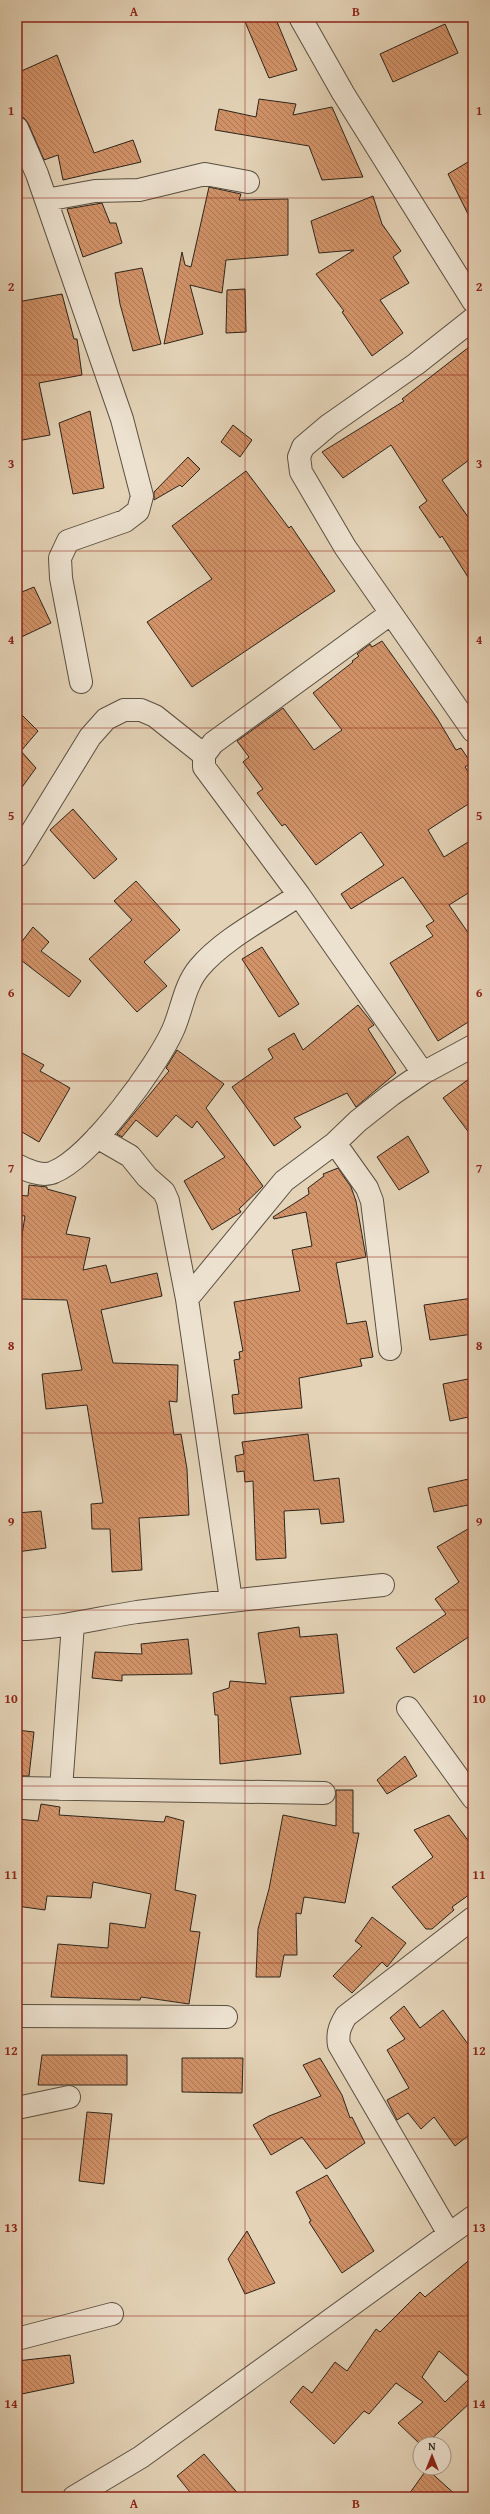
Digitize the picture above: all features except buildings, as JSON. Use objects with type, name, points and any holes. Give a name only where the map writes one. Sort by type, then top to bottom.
[{"type":"street","points":[[300,17],[343,93],[473,301]]},
{"type":"street","points":[[17,128],[46,200],[122,419],[142,496],[138,511],[125,521],[68,541],[62,550],[60,558],[61,578],[81,682]]},
{"type":"street","points":[[46,200],[95,191],[139,190],[205,174],[248,182]]},
{"type":"street","points":[[473,319],[416,364],[329,425],[303,447],[299,457],[302,472],[315,497],[390,614],[473,731]]},
{"type":"street","points":[[390,614],[213,743],[204,756],[204,767],[299,896],[423,1074]]},
{"type":"street","points":[[17,856],[90,737],[106,719],[124,710],[141,710],[155,716],[204,756]]},
{"type":"street","points":[[17,1165],[45,1175],[55,1172],[97,1137],[146,1077],[165,1046],[174,1029],[187,990],[198,970],[214,952],[299,896]]},
{"type":"street","points":[[186,1299],[284,1181],[335,1143],[358,1121],[423,1074],[473,1046]]},
{"type":"street","points":[[97,1137],[130,1156],[147,1177],[164,1192],[168,1201],[186,1299],[230,1600]]},
{"type":"street","points":[[335,1143],[367,1188],[372,1201],[390,1349]]},
{"type":"street","points":[[17,1629],[73,1624],[98,1618],[230,1600],[382,1585]]},
{"type":"street","points":[[61,1789],[73,1624]]},
{"type":"street","points":[[408,1708],[473,1798]]},
{"type":"street","points":[[17,1788],[324,1793]]},
{"type":"street","points":[[449,2234],[339,2045],[338,2036],[340,2025],[346,2016],[473,1918]]},
{"type":"street","points":[[17,2016],[226,2017]]},
{"type":"street","points":[[17,2108],[69,2097]]},
{"type":"street","points":[[74,2497],[141,2457],[473,2217]]},
{"type":"street","points":[[17,2339],[112,2314]]}]
